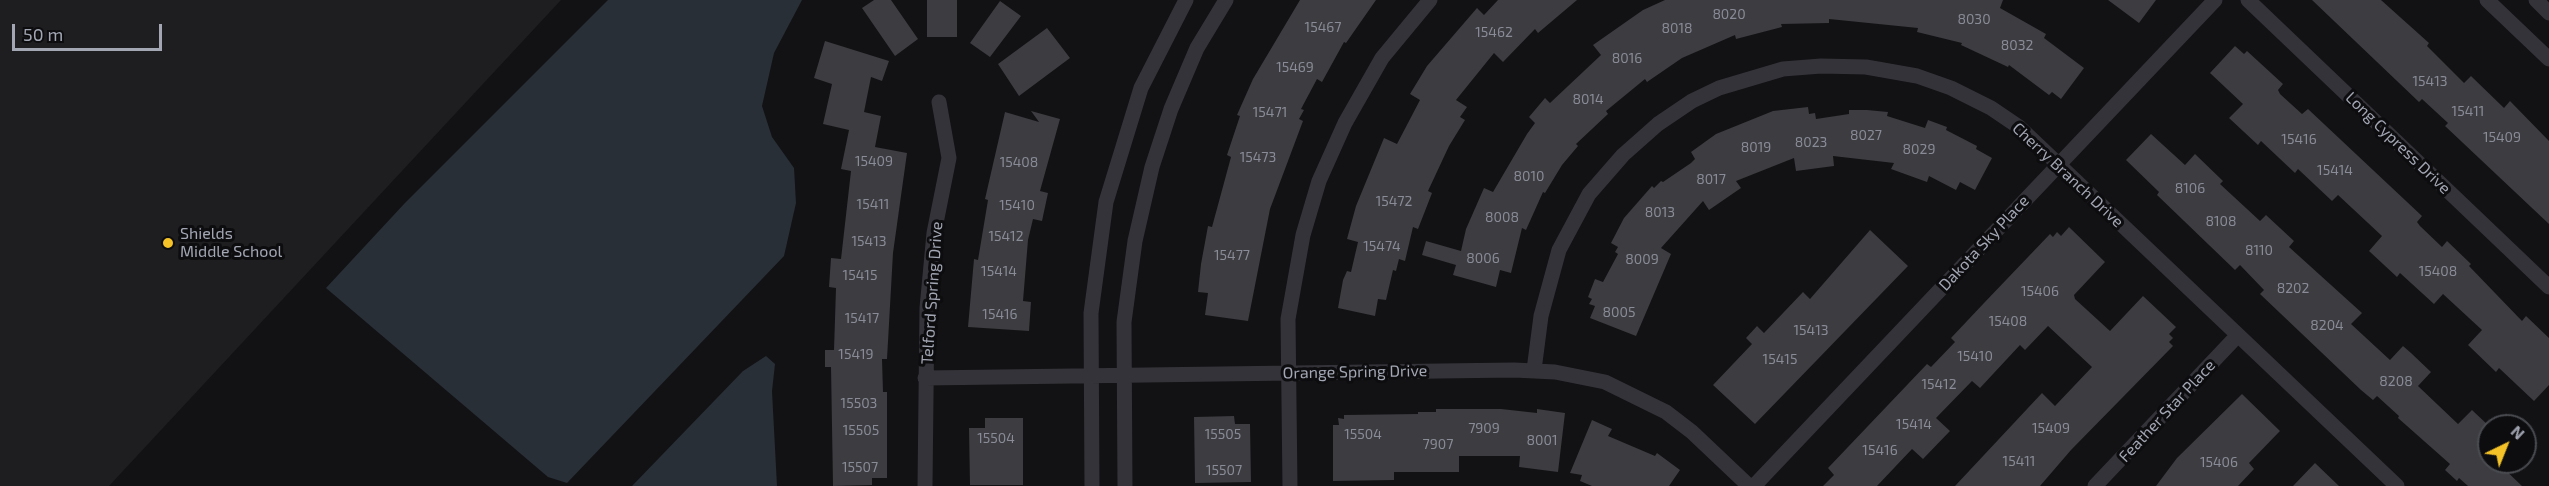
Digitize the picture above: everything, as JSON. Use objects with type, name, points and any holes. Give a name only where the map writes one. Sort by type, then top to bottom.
[{"type":"street","points":[[1092,486],[1091,313],[1106,202],[1141,88],[1186,0]]},
{"type":"street","points":[[1125,486],[1124,322],[1135,241],[1152,167],[1171,109],[1197,48],[1226,0]]},
{"type":"street","points":[[1290,486],[1288,319],[1303,235],[1319,181],[1345,123],[1382,58],[1430,0]]},
{"type":"street","name":"Dakota Sky Place","points":[[1754,486],[2215,0]]},
{"type":"street","name":"Long Cypress Drive","points":[[2248,0],[2549,287]]},
{"type":"street","points":[[2487,0],[2549,59]]},
{"type":"street","points":[[2536,0],[2549,13]]},
{"type":"street","name":"Cherry Branch Drive","points":[[1534,370],[1541,316],[1559,250],[1589,194],[1623,155],[1658,123],[1692,101],[1719,88],[1783,69],[1821,66],[1866,68],[1917,76],[1951,88],[1991,108],[2019,127],[2397,486]]},
{"type":"street","name":"Telford Spring Drive","points":[[925,486],[927,308],[934,233],[949,158],[939,102]]},
{"type":"street","name":"Feather Star Place","points":[[2095,486],[2238,335]]},
{"type":"street","name":"Orange Spring Drive","points":[[925,378],[1534,370],[1555,372],[1605,382],[1666,412],[1692,432],[1749,486]]},
{"type":"shaded area","name":"Shields Middle School","points":[[0,0],[561,0],[109,486],[0,486]]},
{"type":"shaded area","points":[[608,0],[802,0],[774,53],[762,106],[772,137],[794,168],[796,203],[784,256],[567,483],[548,477],[326,288],[404,204]]},
{"type":"shaded area","points":[[766,356],[775,364],[772,391],[777,486],[632,486],[743,371]]},
{"type":"building","points":[[874,0],[891,0],[918,39],[895,56],[862,8]]},
{"type":"building","points":[[927,0],[957,0],[957,37],[927,37]]},
{"type":"building","points":[[1300,0],[1376,0],[1346,43],[1344,42],[1322,82],[1317,79],[1301,109],[1304,110],[1299,119],[1303,121],[1270,209],[1248,321],[1205,315],[1208,293],[1198,292],[1201,264],[1208,226],[1212,227],[1231,157],[1227,155],[1240,116],[1237,115],[1253,79]]},
{"type":"building","points":[[1498,0],[1577,0],[1538,33],[1535,29],[1503,62],[1494,53],[1456,100],[1467,107],[1460,117],[1465,120],[1449,146],[1428,191],[1432,193],[1418,229],[1413,227],[1405,261],[1399,259],[1396,271],[1393,270],[1386,300],[1378,299],[1375,316],[1338,308],[1343,280],[1347,271],[1351,272],[1358,242],[1347,239],[1356,206],[1384,138],[1397,144],[1420,100],[1410,94],[1427,66],[1477,8],[1484,15]]},
{"type":"building","points":[[1665,0],[2003,0],[2000,8],[2046,34],[2044,38],[2084,68],[2061,99],[2052,92],[2049,95],[2009,65],[2008,67],[1961,45],[1962,43],[1917,32],[1918,28],[1829,19],[1829,23],[1781,24],[1782,27],[1736,39],[1735,35],[1682,58],[1647,82],[1645,79],[1606,111],[1608,114],[1576,144],[1578,146],[1562,165],[1545,193],[1543,192],[1526,230],[1522,228],[1511,273],[1500,270],[1496,287],[1453,275],[1456,265],[1422,255],[1426,241],[1461,251],[1466,229],[1484,188],[1493,192],[1535,123],[1529,117],[1545,98],[1550,103],[1601,55],[1593,45],[1643,10]]},
{"type":"building","points":[[2108,0],[2156,0],[2139,23]]},
{"type":"building","points":[[2312,0],[2381,0],[2429,43],[2427,46],[2464,83],[2471,76],[2504,108],[2510,101],[2549,141],[2549,224],[2445,126],[2448,123],[2422,99],[2419,102]]},
{"type":"building","points":[[1000,1],[1021,16],[990,57],[970,43]]},
{"type":"building","points":[[1047,28],[1070,58],[1019,96],[998,64]]},
{"type":"building","points":[[825,41],[889,61],[882,81],[871,77],[864,112],[881,116],[875,147],[907,153],[893,253],[887,359],[882,359],[883,392],[887,392],[887,478],[872,478],[872,485],[833,486],[831,367],[825,367],[825,350],[834,350],[836,288],[829,287],[831,258],[841,259],[851,171],[841,169],[849,130],[823,124],[832,84],[814,78]]},
{"type":"building","points":[[2235,46],[2244,54],[2247,51],[2283,84],[2278,90],[2280,94],[2302,114],[2308,109],[2422,216],[2417,222],[2442,247],[2447,241],[2522,321],[2526,316],[2549,338],[2549,385],[2534,401],[2499,368],[2496,372],[2468,345],[2482,330],[2443,294],[2434,304],[2400,273],[2397,277],[2369,251],[2382,236],[2338,195],[2332,201],[2298,169],[2295,173],[2261,141],[2258,145],[2229,118],[2243,104],[2210,73]]},
{"type":"building","points":[[1808,107],[1809,114],[1815,113],[1816,119],[1849,114],[1849,110],[1867,110],[1888,112],[1887,116],[1925,128],[1928,120],[1947,127],[1946,130],[1977,146],[1976,149],[1992,158],[1975,190],[1960,182],[1956,190],[1929,176],[1927,182],[1891,169],[1894,163],[1833,156],[1834,166],[1796,171],[1794,158],[1736,181],[1741,188],[1709,210],[1703,201],[1661,248],[1671,254],[1636,336],[1590,318],[1595,306],[1589,304],[1592,299],[1588,297],[1595,279],[1603,282],[1618,254],[1615,252],[1618,247],[1611,243],[1624,218],[1652,186],[1654,188],[1661,181],[1663,182],[1691,163],[1695,159],[1691,152],[1716,134],[1773,111]]},
{"type":"building","points":[[1031,111],[1060,119],[1040,191],[1048,193],[1042,221],[1033,219],[1028,240],[1023,301],[1031,302],[1029,331],[968,327],[974,259],[978,260],[988,200],[985,199],[1005,112],[1039,122]]},
{"type":"building","points":[[2151,134],[2185,165],[2195,154],[2223,181],[2220,184],[2260,221],[2266,215],[2294,241],[2289,247],[2362,313],[2351,324],[2390,360],[2403,346],[2431,372],[2418,386],[2458,424],[2472,410],[2477,415],[2477,474],[2510,474],[2522,486],[2468,486],[2459,478],[2457,481],[2445,470],[2450,464],[2377,396],[2373,400],[2361,390],[2260,294],[2264,290],[2240,265],[2235,270],[2157,195],[2159,192],[2126,160]]},
{"type":"building","points":[[2069,227],[2105,262],[2074,295],[2075,299],[2110,331],[2143,296],[2176,327],[2169,334],[2173,338],[2169,342],[2173,346],[2071,450],[2040,486],[1955,486],[2042,393],[2055,406],[2092,367],[2048,326],[2025,350],[2020,345],[1980,388],[1972,381],[1936,418],[1950,431],[1923,459],[1912,449],[1877,486],[1823,486],[1834,475],[1828,468],[1927,364],[1931,367],[1955,342],[1951,338],[1984,303],[2050,234],[2053,237],[2057,232],[2061,236]]},
{"type":"building","points":[[1870,230],[1908,266],[1755,424],[1713,385],[1752,344],[1746,338],[1757,326],[1764,333],[1803,292],[1810,299]]},
{"type":"building","points":[[2242,394],[2280,431],[2249,463],[2254,469],[2238,486],[2156,486],[2177,458]]},
{"type":"building","points":[[1436,409],[1501,409],[1537,413],[1537,409],[1565,413],[1558,472],[1519,467],[1520,456],[1459,456],[1459,472],[1394,472],[1394,480],[1333,481],[1333,425],[1339,425],[1338,418],[1344,419],[1344,415],[1418,414],[1418,412],[1436,412]]},
{"type":"building","points":[[1234,416],[1235,424],[1250,424],[1251,482],[1195,483],[1194,417]]},
{"type":"building","points":[[985,418],[1023,418],[1023,485],[970,485],[969,428],[985,428]]},
{"type":"building","points":[[1592,420],[1612,429],[1608,436],[1655,456],[1657,453],[1680,470],[1669,486],[1592,486],[1580,481],[1582,475],[1570,473]]},
{"type":"building","points":[[2315,463],[2339,486],[2293,486]]},
{"type":"place","name":"Shields Middle School","points":[[168,243]]}]
